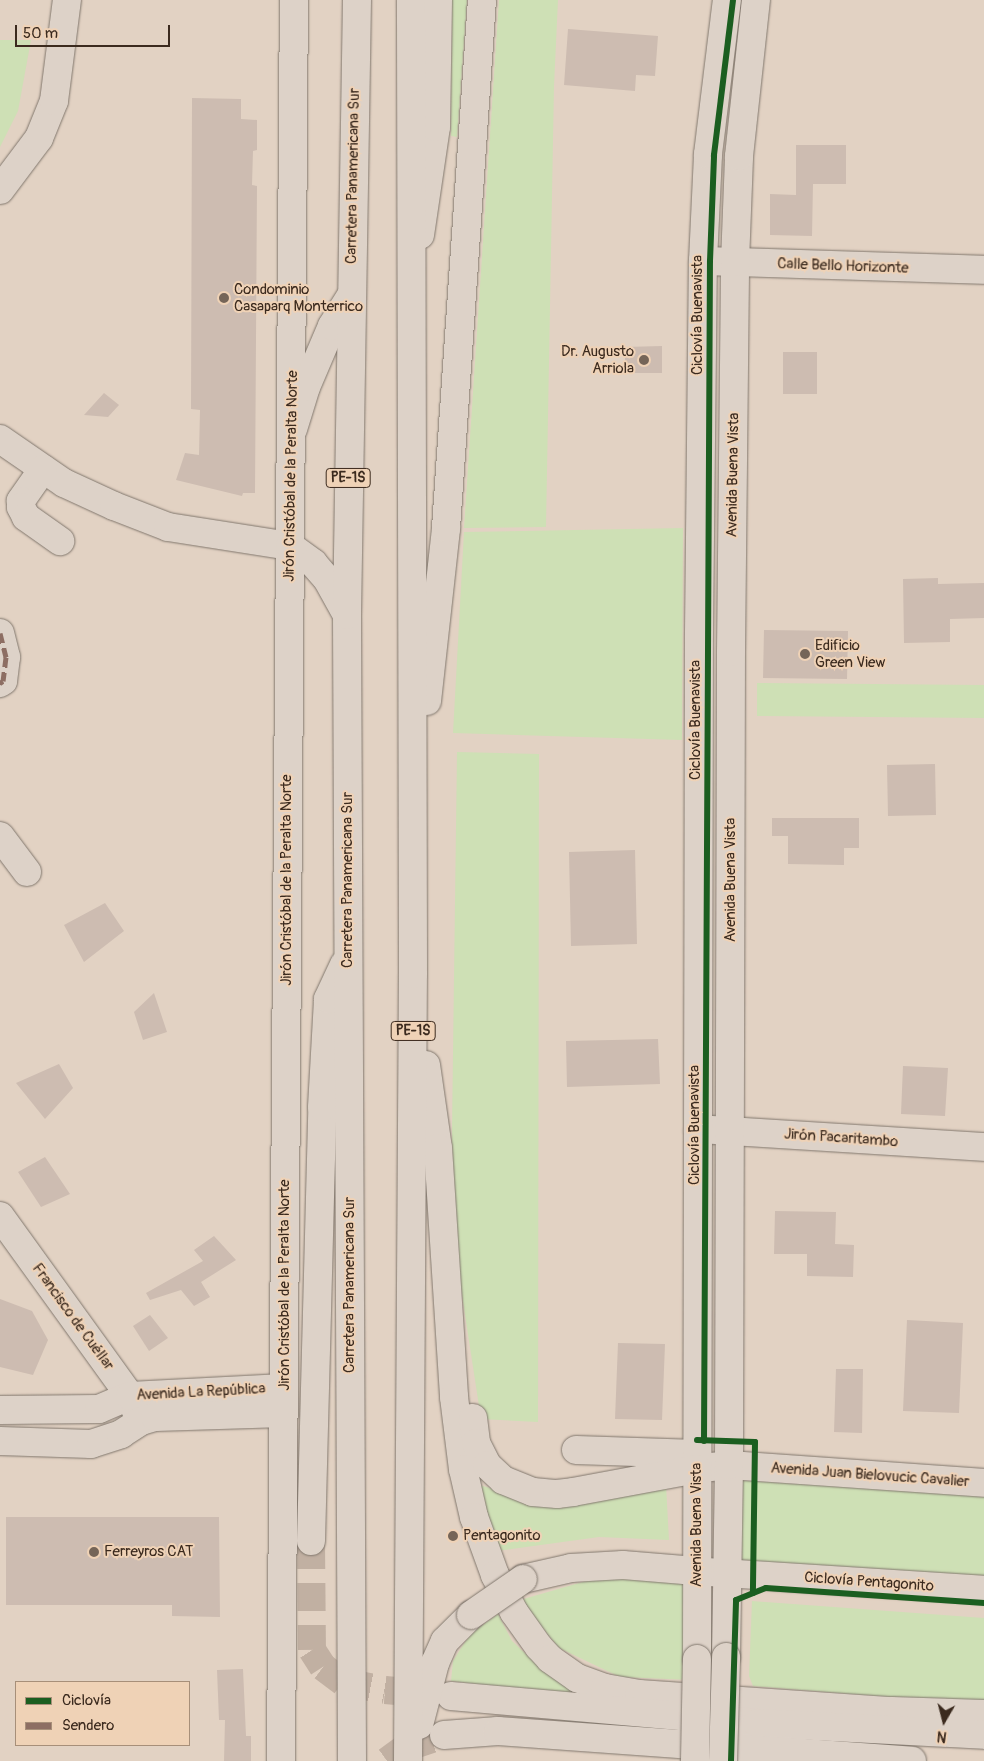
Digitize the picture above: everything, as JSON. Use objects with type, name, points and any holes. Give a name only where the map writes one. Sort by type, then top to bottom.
[{"type":"main road","points":[[0,190],[39,138],[54,102],[67,0]]},
{"type":"main road","name":"Jirón Cristóbal de la Peralta Norte","points":[[281,1761],[294,0]]},
{"type":"main road","name":"Carretera Panamericana Sur","points":[[352,1761],[346,615],[350,297],[357,0]]},
{"type":"main road","name":"PE-1S","points":[[408,1761],[413,974],[410,301],[411,0]]},
{"type":"main road","points":[[410,301],[436,127],[438,0]]},
{"type":"main road","points":[[413,829],[446,528],[482,0]]},
{"type":"main road","name":"Avenida Buena Vista","points":[[695,1761],[703,261],[708,154],[727,0]]},
{"type":"main road","name":"Avenida Buena Vista","points":[[723,1761],[729,1465],[731,652],[735,262],[739,156],[756,0]]},
{"type":"main road","name":"Calle Bello Horizonte","points":[[703,261],[984,270]]},
{"type":"main road","points":[[292,429],[306,386],[332,326],[350,297]]},
{"type":"main road","points":[[0,439],[64,483],[114,506],[168,527],[290,546],[313,563],[327,579],[346,615]]},
{"type":"main road","points":[[43,469],[21,502],[20,507],[26,517],[60,541]]},
{"type":"main road","points":[[0,634],[6,657],[3,681],[0,683]]},
{"type":"main road","points":[[700,650],[718,648],[731,652]]},
{"type":"main road","points":[[0,836],[27,872]]},
{"type":"main road","points":[[311,1541],[322,1107],[328,999],[348,956]]},
{"type":"main road","points":[[413,974],[438,1148],[474,1432],[476,1443],[487,1465],[508,1482],[524,1490],[545,1494],[572,1492],[697,1462]]},
{"type":"main road","name":"Jirón Pacaritambo","points":[[698,1129],[984,1147]]},
{"type":"main road","points":[[438,1148],[454,1397],[469,1498],[488,1557],[505,1595],[526,1631],[550,1659],[563,1669],[591,1684],[646,1695],[882,1711],[984,1714]]},
{"type":"main road","name":"Francisco de Cuéllar","points":[[0,1216],[130,1396],[141,1421]]},
{"type":"main road","name":"Avenida La República","points":[[0,1410],[99,1409],[130,1396],[284,1401]]},
{"type":"main road","name":"Avenida La República","points":[[0,1440],[91,1444],[121,1434],[141,1421],[155,1417],[284,1401]]},
{"type":"main road","points":[[576,1450],[697,1462]]},
{"type":"main road","name":"Avenida Juan Bielovucic Cavalier","points":[[697,1462],[984,1483]]},
{"type":"main road","points":[[413,1761],[414,1748],[434,1663],[446,1641],[471,1615],[523,1579],[571,1568],[623,1565],[984,1590]]},
{"type":"main road","points":[[451,1696],[757,1723],[984,1735]]},
{"type":"main road","points":[[444,1735],[498,1731],[912,1761]]},
{"type":"green space","points":[[452,0],[467,0],[457,137],[451,136]]},
{"type":"green space","points":[[499,0],[558,0],[554,86],[546,527],[464,528]]},
{"type":"green space","points":[[0,40],[31,40],[18,111],[0,147]]},
{"type":"green space","points":[[683,528],[682,740],[453,733],[464,532]]},
{"type":"green space","points":[[757,683],[984,685],[984,718],[757,716]]},
{"type":"green space","points":[[457,752],[539,754],[538,1422],[481,1419],[456,1256],[451,1204]]},
{"type":"green space","points":[[738,1480],[984,1495],[984,1579],[739,1561]]},
{"type":"green space","points":[[476,1484],[556,1507],[666,1485],[669,1540],[599,1537],[497,1551]]},
{"type":"green space","points":[[600,1577],[690,1580],[691,1680],[620,1677],[559,1648],[520,1600]]},
{"type":"green space","points":[[752,1601],[984,1618],[984,1705],[753,1686],[749,1676]]},
{"type":"green space","points":[[498,1614],[512,1641],[543,1670],[593,1698],[451,1681],[453,1661],[470,1634]]},
{"type":"building","points":[[568,29],[658,36],[655,76],[636,75],[635,91],[564,85]]},
{"type":"building","name":"Condominio Casaparq Monterrico","points":[[192,98],[241,99],[241,119],[257,120],[257,150],[253,151],[252,185],[257,186],[255,493],[243,493],[242,496],[176,480],[185,453],[199,455],[200,410],[191,409]]},
{"type":"building","points":[[796,145],[846,145],[846,184],[813,184],[812,236],[770,235],[770,194],[796,195]]},
{"type":"building","name":"Dr. Augusto Arriola","points":[[662,346],[662,373],[625,373],[625,347]]},
{"type":"building","points":[[783,352],[817,352],[817,394],[783,394]]},
{"type":"building","points":[[104,393],[119,405],[108,417],[84,415]]},
{"type":"building","points":[[938,578],[938,584],[984,583],[984,618],[950,619],[950,642],[904,643],[903,579]]},
{"type":"building","name":"Edificio Green View","points":[[764,630],[848,631],[847,679],[763,678]]},
{"type":"building","points":[[935,764],[936,815],[888,816],[887,765]]},
{"type":"building","points":[[772,818],[859,818],[859,848],[844,848],[844,865],[788,864],[788,836],[772,836]]},
{"type":"building","points":[[635,850],[637,944],[571,946],[569,852]]},
{"type":"building","points":[[105,903],[124,931],[84,962],[64,925]]},
{"type":"building","points":[[154,993],[167,1032],[143,1040],[134,1012]]},
{"type":"building","points":[[658,1039],[660,1084],[567,1087],[566,1041]]},
{"type":"building","points":[[59,1064],[73,1088],[45,1119],[16,1083]]},
{"type":"building","points":[[903,1066],[948,1068],[945,1116],[901,1114]]},
{"type":"building","points":[[45,1157],[70,1194],[41,1207],[18,1172]]},
{"type":"building","points":[[775,1211],[836,1212],[835,1244],[854,1245],[853,1277],[807,1276],[807,1254],[774,1254]]},
{"type":"building","points":[[214,1236],[236,1260],[201,1282],[210,1297],[194,1306],[181,1290],[150,1300],[146,1293],[203,1261],[194,1250]]},
{"type":"building","points":[[0,1299],[32,1311],[48,1340],[33,1375],[0,1367]]},
{"type":"building","points":[[150,1315],[168,1338],[149,1351],[133,1326]]},
{"type":"building","points":[[907,1320],[963,1323],[959,1413],[903,1411]]},
{"type":"building","points":[[618,1343],[665,1344],[662,1420],[615,1419]]},
{"type":"building","points":[[836,1369],[863,1369],[862,1433],[834,1432]]},
{"type":"building","points":[[6,1517],[219,1517],[220,1617],[172,1616],[172,1605],[6,1605]]},
{"type":"building","points":[[243,1669],[246,1736],[251,1736],[251,1761],[224,1761],[225,1720],[219,1720],[217,1670]]},
{"type":"tunnel","points":[[311,1541],[312,1650],[323,1667],[343,1682],[385,1690],[431,1694]]},
{"type":"tunnel","points":[[387,1761],[405,1748],[444,1735]]},
{"type":"marked path","points":[[0,633],[6,657],[3,681],[0,683]]},
{"type":"cycle path","name":"Ciclovía Buenavista","points":[[704,1441],[710,261],[714,155],[733,0]]},
{"type":"cycle path","points":[[697,1440],[755,1442],[753,1593]]},
{"type":"cycle path","name":"Ciclovía Pentagonito","points":[[731,1761],[736,1600],[766,1588],[984,1603]]},
{"type":"place","name":"Condominio Casaparq Monterrico","points":[[224,298]]},
{"type":"place","name":"Dr. Augusto Arriola","points":[[644,360]]},
{"type":"place","name":"Edificio Green View","points":[[805,654]]},
{"type":"place","name":"Pentagonito","points":[[453,1536]]},
{"type":"place","name":"Ferreyros CAT","points":[[94,1552]]}]
